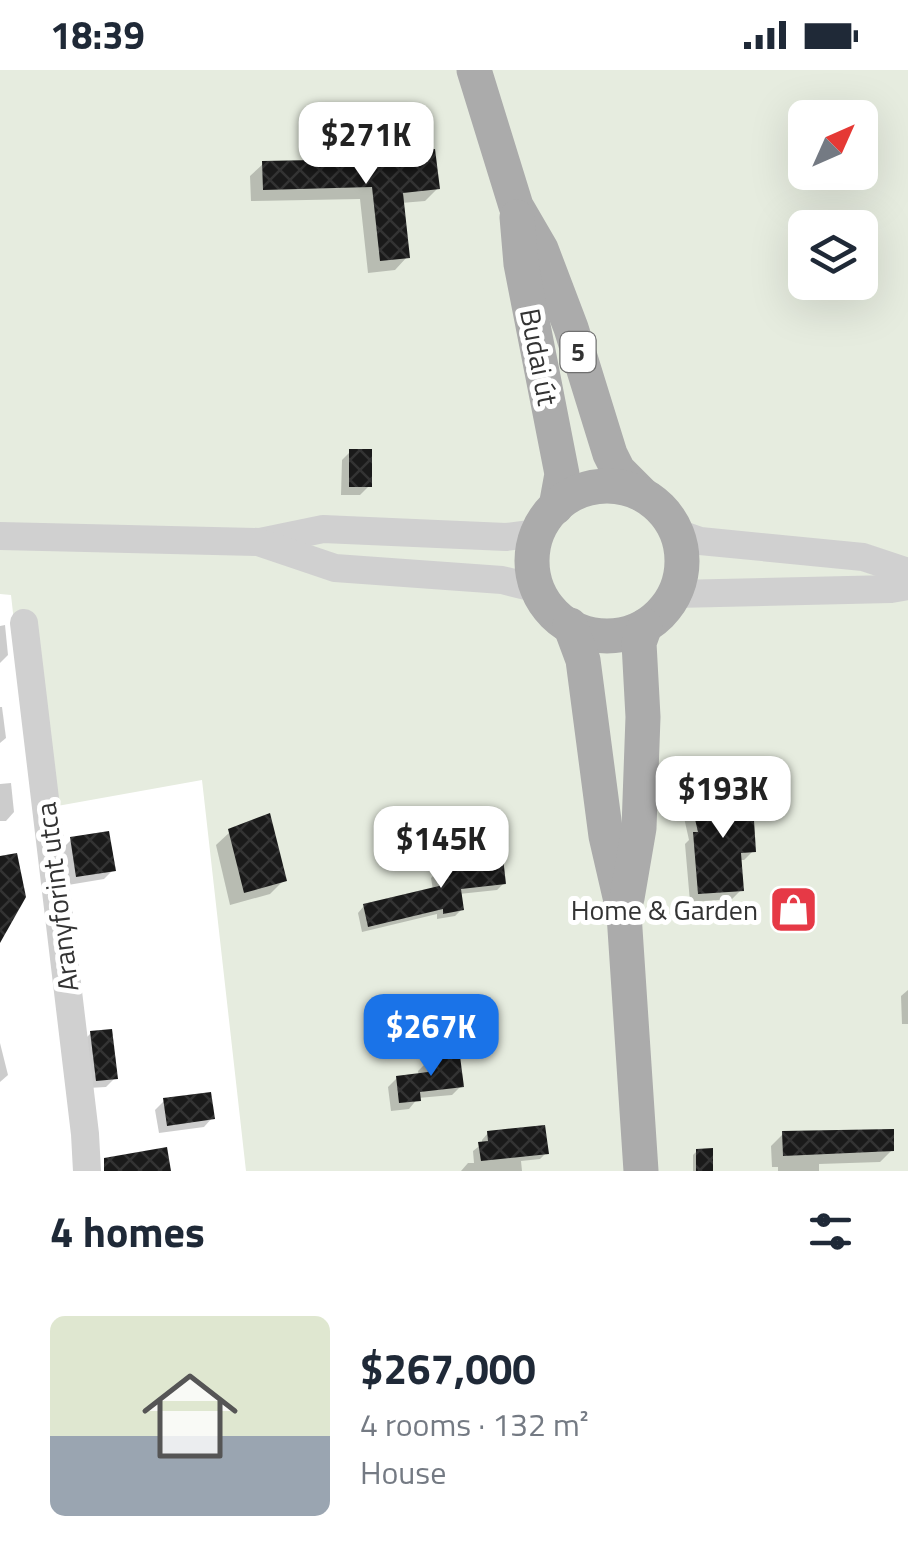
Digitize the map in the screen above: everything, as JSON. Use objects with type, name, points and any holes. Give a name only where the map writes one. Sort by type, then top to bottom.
[{"type":"main road","name":"Budai út","points":[[474,70],[516,206],[521,264],[562,474],[547,520]]},
{"type":"main road","name":"Budai út","points":[[516,206],[541,250],[571,328],[610,454],[618,470],[642,494]]},
{"type":"main road","points":[[547,520],[568,497],[597,487],[613,486],[642,494]]},
{"type":"main road","name":"5","points":[[642,494],[657,504],[677,533]]},
{"type":"main road","name":"5","points":[[538,589],[533,552],[547,520]]},
{"type":"main road","points":[[538,589],[551,610],[581,631],[607,636],[633,632],[662,612],[675,594],[682,564],[677,533]]},
{"type":"main road","points":[[570,626],[583,660],[606,836],[624,914],[641,1171]]},
{"type":"main road","points":[[624,914],[639,828],[643,718],[639,643],[645,626]]},
{"type":"street","points":[[0,536],[260,542],[323,529],[506,537],[547,520]]},
{"type":"street","points":[[677,533],[700,542],[864,556],[908,572]]},
{"type":"street","points":[[260,542],[335,568],[502,580],[538,589]]},
{"type":"street","points":[[675,594],[908,586]]},
{"type":"street","name":"Aranyforint utca","points":[[24,623],[87,1171]]},
{"type":"shaded area","points":[[0,70],[908,70],[908,1171],[246,1171],[202,780],[35,810],[11,595],[0,594]]},
{"type":"building","points":[[435,149],[440,189],[403,193],[410,258],[380,261],[372,187],[263,190],[262,161],[368,159]]},
{"type":"building","points":[[349,449],[372,449],[372,487],[349,487]]},
{"type":"building","points":[[752,789],[756,852],[741,853],[744,891],[698,894],[693,832],[698,832],[691,802]]},
{"type":"building","points":[[270,813],[287,881],[244,893],[228,829]]},
{"type":"building","points":[[109,831],[116,871],[76,877],[70,837]]},
{"type":"building","points":[[502,849],[506,884],[461,889],[464,910],[443,914],[443,909],[368,927],[363,904],[439,886],[436,869],[475,863],[474,853]]},
{"type":"building","points":[[17,853],[26,897],[0,943],[0,856]]},
{"type":"building","points":[[112,1029],[118,1079],[96,1081],[90,1031]]},
{"type":"building","points":[[460,1056],[464,1087],[420,1092],[421,1101],[399,1103],[396,1076],[428,1072],[426,1059]]},
{"type":"building","points":[[211,1092],[215,1119],[167,1126],[163,1098]]},
{"type":"building","points":[[545,1125],[549,1154],[481,1161],[478,1142],[488,1141],[487,1131]]},
{"type":"building","points":[[894,1129],[894,1151],[783,1156],[782,1131]]},
{"type":"building","points":[[167,1147],[171,1171],[104,1171],[104,1158]]},
{"type":"building","points":[[713,1148],[713,1171],[696,1171],[696,1149]]},
{"type":"place","name":"Home & Garden","points":[[793,910]]}]
